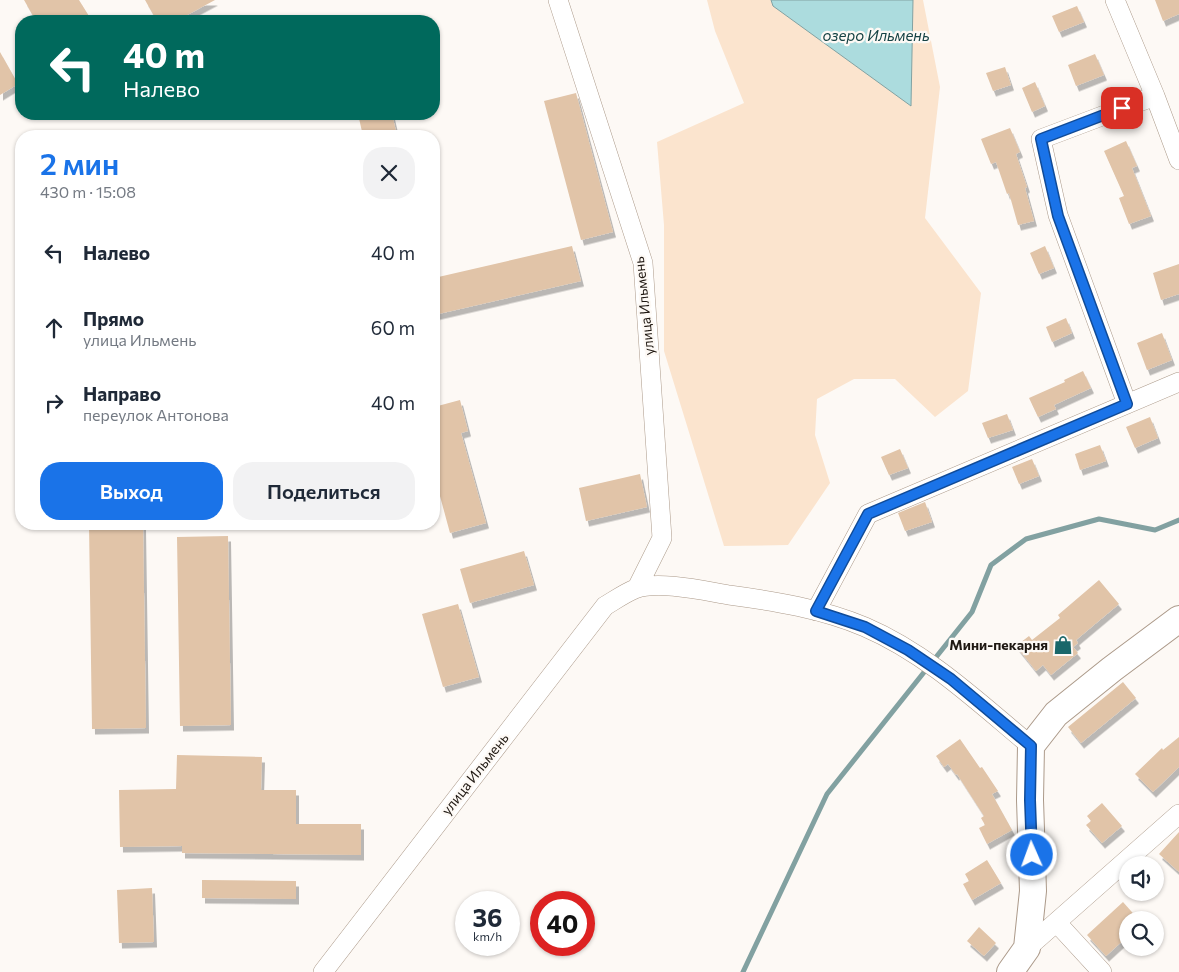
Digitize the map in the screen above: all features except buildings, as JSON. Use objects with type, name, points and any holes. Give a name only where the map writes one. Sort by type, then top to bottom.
[{"type":"street","name":"улица Ильмень","points":[[558,0],[643,263],[662,538],[636,588]]},
{"type":"street","points":[[1115,0],[1179,160]]},
{"type":"street","points":[[1127,404],[1058,216],[1041,139],[1155,96]]},
{"type":"street","points":[[816,611],[868,514],[1179,382]]},
{"type":"street","name":"улица Ильмень","points":[[323,972],[606,606],[636,588],[665,585],[745,597],[816,611],[865,627],[908,650],[951,679],[1031,746]]},
{"type":"street","points":[[1028,948],[1033,892],[1030,800],[1031,746],[1056,714],[1179,619]]},
{"type":"street","points":[[1010,972],[1028,948],[1179,814]]},
{"type":"street","points":[[1057,923],[1102,972]]},
{"type":"shaded area","points":[[707,0],[771,0],[773,6],[911,106],[913,0],[923,0],[940,87],[925,218],[981,293],[968,391],[935,417],[895,379],[854,379],[817,399],[815,435],[830,483],[788,545],[724,546],[664,351],[664,225],[657,142],[744,103],[715,31]]},
{"type":"water","name":"озеро Ильмень","points":[[771,0],[913,0],[911,106],[773,6]]},
{"type":"waterway","points":[[743,972],[827,794],[972,612],[991,565],[1026,539],[1099,519],[1155,530],[1179,520]]},
{"type":"place","name":"Мини-пекарня","points":[[1063,645]]},
{"type":"route","points":[[1032,855],[1031,746],[951,679],[908,650],[865,627],[816,611],[868,514],[1127,404],[1058,216],[1041,139],[1122,108]]}]
